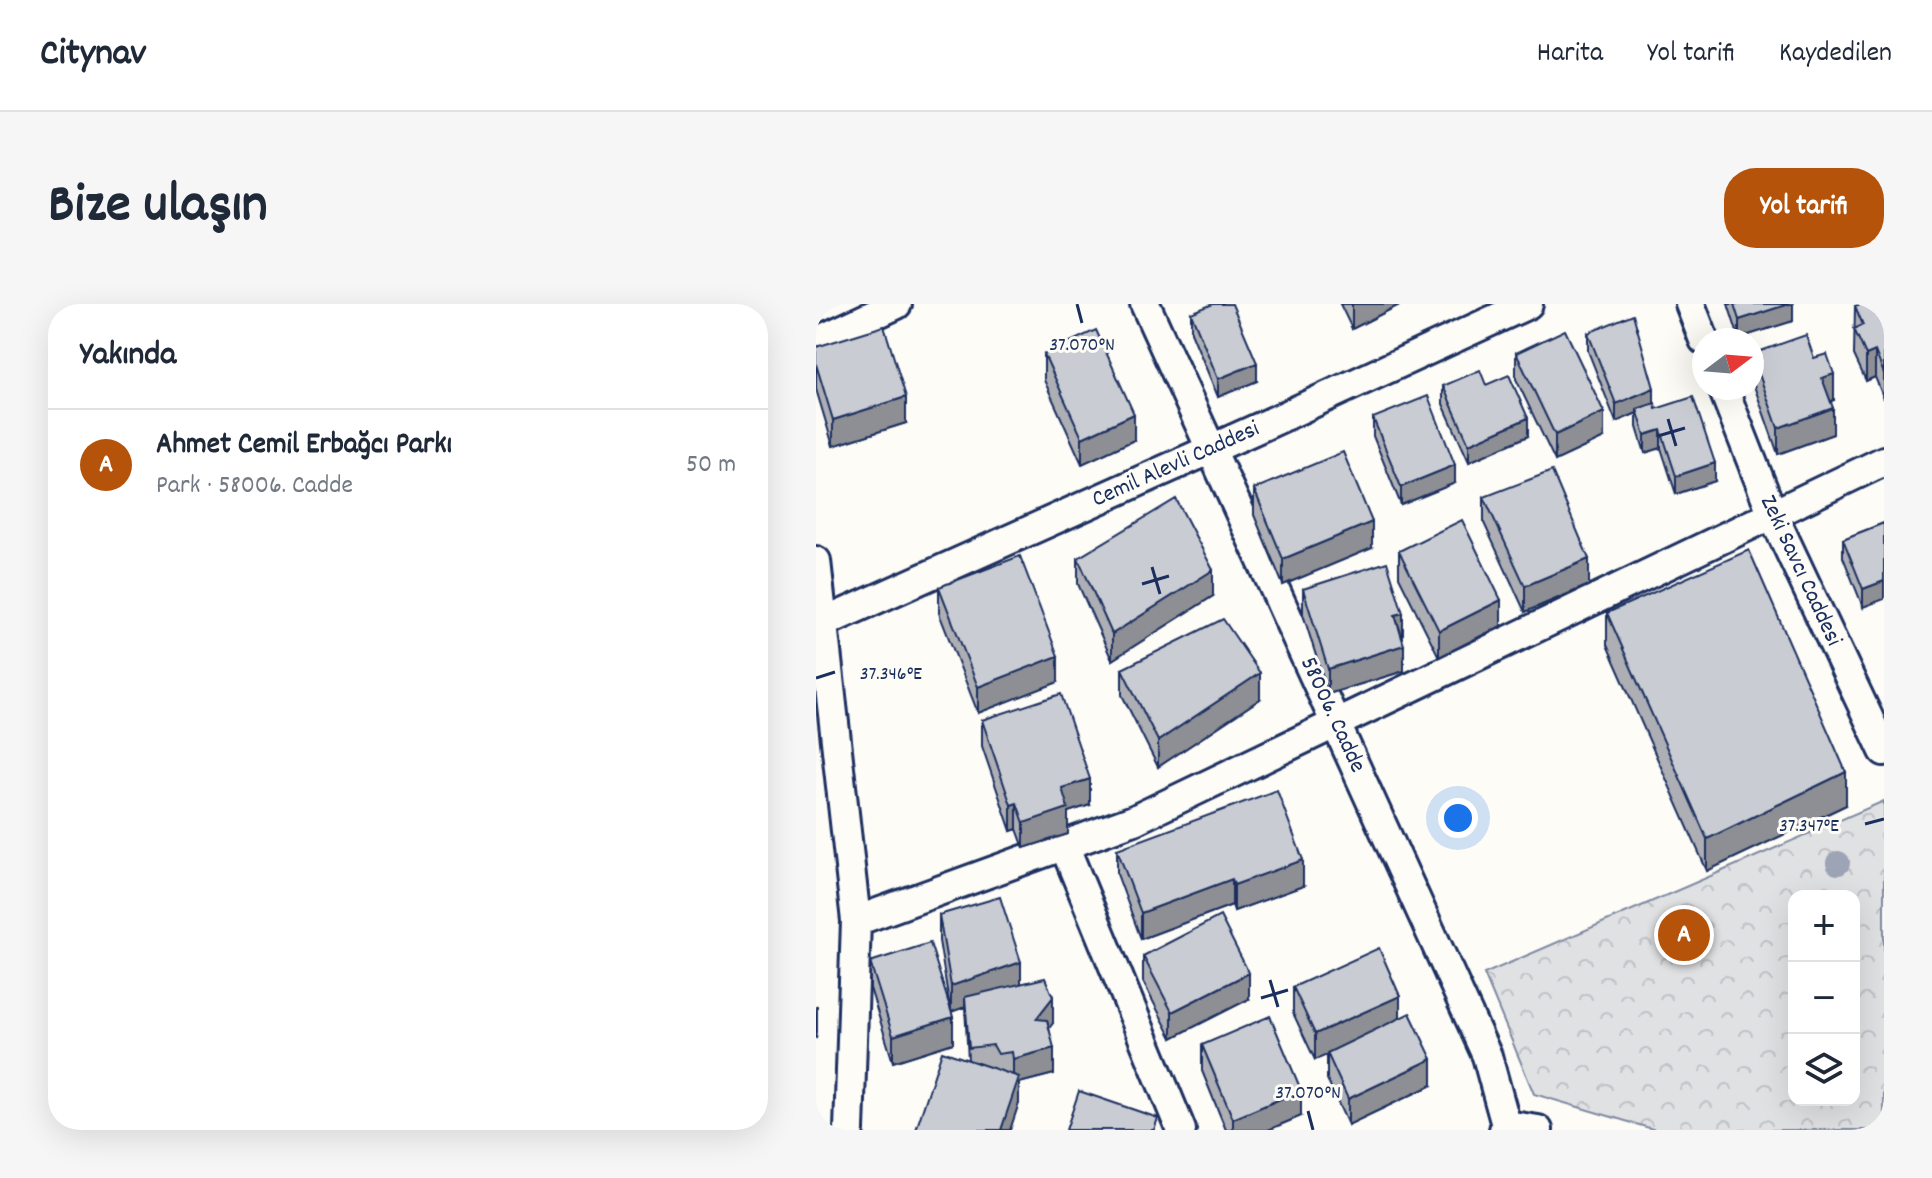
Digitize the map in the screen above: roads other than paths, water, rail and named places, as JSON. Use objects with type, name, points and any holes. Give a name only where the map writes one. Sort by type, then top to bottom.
[{"type":"street","points":[[816,342],[897,304]]},
{"type":"street","name":"58006. Cadde","points":[[1145,304],[1487,1056],[1505,1127]]},
{"type":"street","name":"Cemil Alevli Caddesi","points":[[823,623],[1528,304]]},
{"type":"street","points":[[1690,304],[1699,328]]},
{"type":"street","name":"Zeki Savcı Caddesi","points":[[1728,400],[1773,515],[1884,751]]},
{"type":"street","points":[[856,921],[1134,820],[1884,461]]},
{"type":"street","points":[[816,561],[856,921],[849,1130]]},
{"type":"street","points":[[1064,845],[1181,1130]]},
{"type":"street","points":[[1505,1127],[1538,1130]]},
{"type":"place","name":"Ahmet Cemil Erbağcı Parkı","points":[[1684,935]]}]
